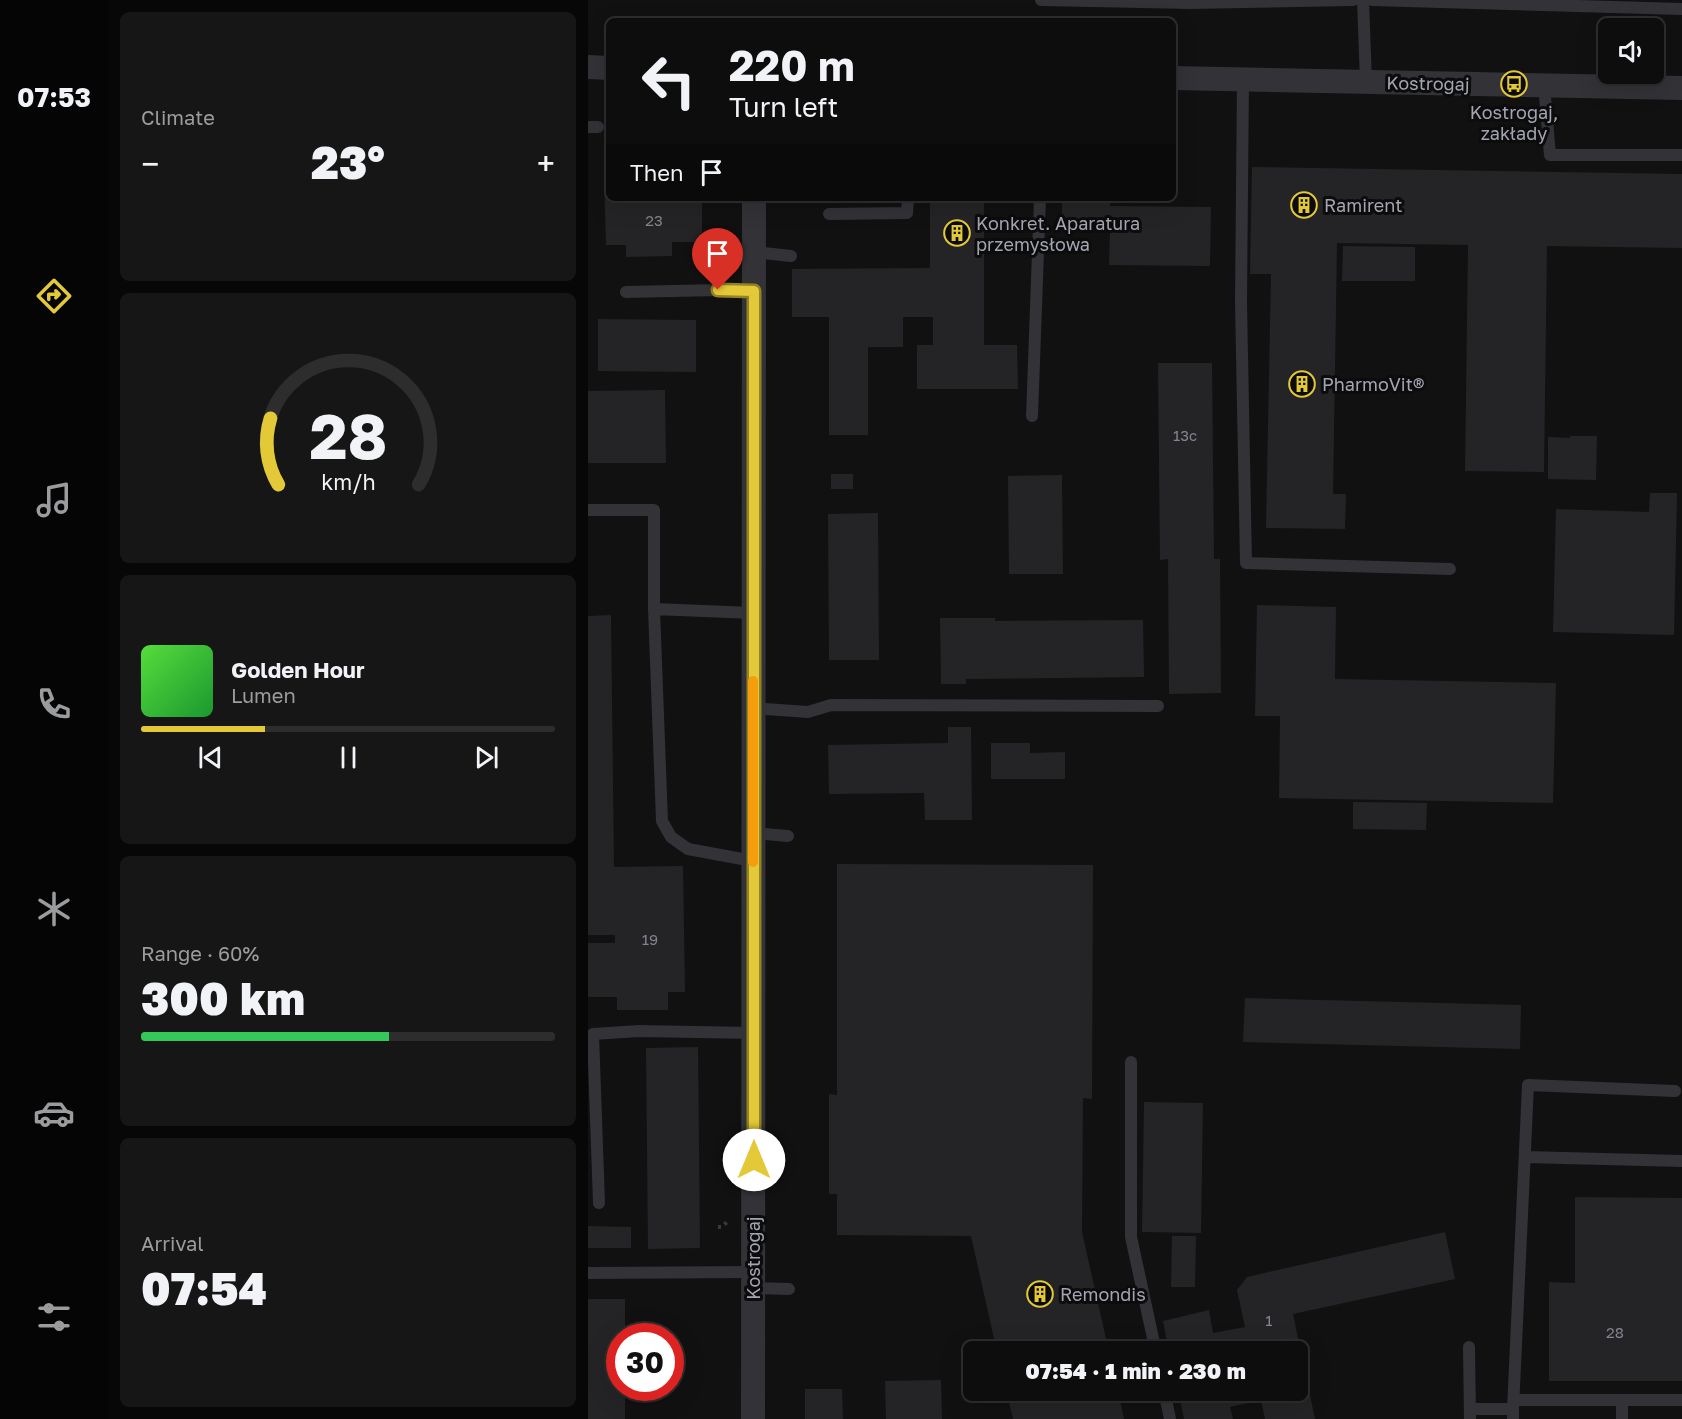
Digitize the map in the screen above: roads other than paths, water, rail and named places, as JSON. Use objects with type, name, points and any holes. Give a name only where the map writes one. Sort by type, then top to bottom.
[{"type":"street","points":[[588,67],[606,68]]},
{"type":"street","name":"Kostrogaj","points":[[1176,78],[1682,88]]},
{"type":"street","name":"Kostrogaj","points":[[753,1419],[754,201]]},
{"type":"lane","points":[[1041,0],[1191,3],[1353,0]]},
{"type":"lane","points":[[1363,0],[1366,82]]},
{"type":"lane","points":[[1372,0],[1682,9]]},
{"type":"lane","points":[[1243,80],[1240,302],[1246,563],[1450,569]]},
{"type":"lane","points":[[1544,85],[1550,155],[1682,155]]},
{"type":"lane","points":[[829,214],[907,213],[908,201]]},
{"type":"lane","points":[[1032,416],[1040,201]]},
{"type":"lane","points":[[754,252],[790,255]]},
{"type":"lane","points":[[626,292],[754,291]]},
{"type":"lane","points":[[588,510],[654,510],[654,609],[662,820],[671,837],[687,849],[753,861]]},
{"type":"lane","points":[[654,609],[753,613]]},
{"type":"lane","points":[[753,708],[808,712],[831,705],[1158,706]]},
{"type":"lane","points":[[754,833],[788,836]]},
{"type":"lane","points":[[599,1203],[592,1034],[639,1031],[754,1033]]},
{"type":"lane","points":[[1131,1062],[1131,1237],[1154,1341]]},
{"type":"lane","points":[[1514,1409],[1528,1085],[1675,1091]]},
{"type":"lane","points":[[1525,1157],[1682,1161]]},
{"type":"lane","points":[[588,1273],[753,1280],[789,1289]]},
{"type":"lane","points":[[1469,1347],[1470,1414],[1622,1400],[1682,1400]]},
{"type":"lane","points":[[1622,1400],[1622,1419]]},
{"type":"lane","points":[[1166,1401],[1170,1419]]},
{"type":"place","name":"Kostrogaj, zakłady","points":[[1514,84]]},
{"type":"place","name":"Ramirent","points":[[1304,205]]},
{"type":"place","name":"Konkret. Aparatura przemysłowa","points":[[957,233]]},
{"type":"place","name":"PharmoVit®","points":[[1302,384]]},
{"type":"place","name":"Remondis","points":[[1040,1294]]}]
